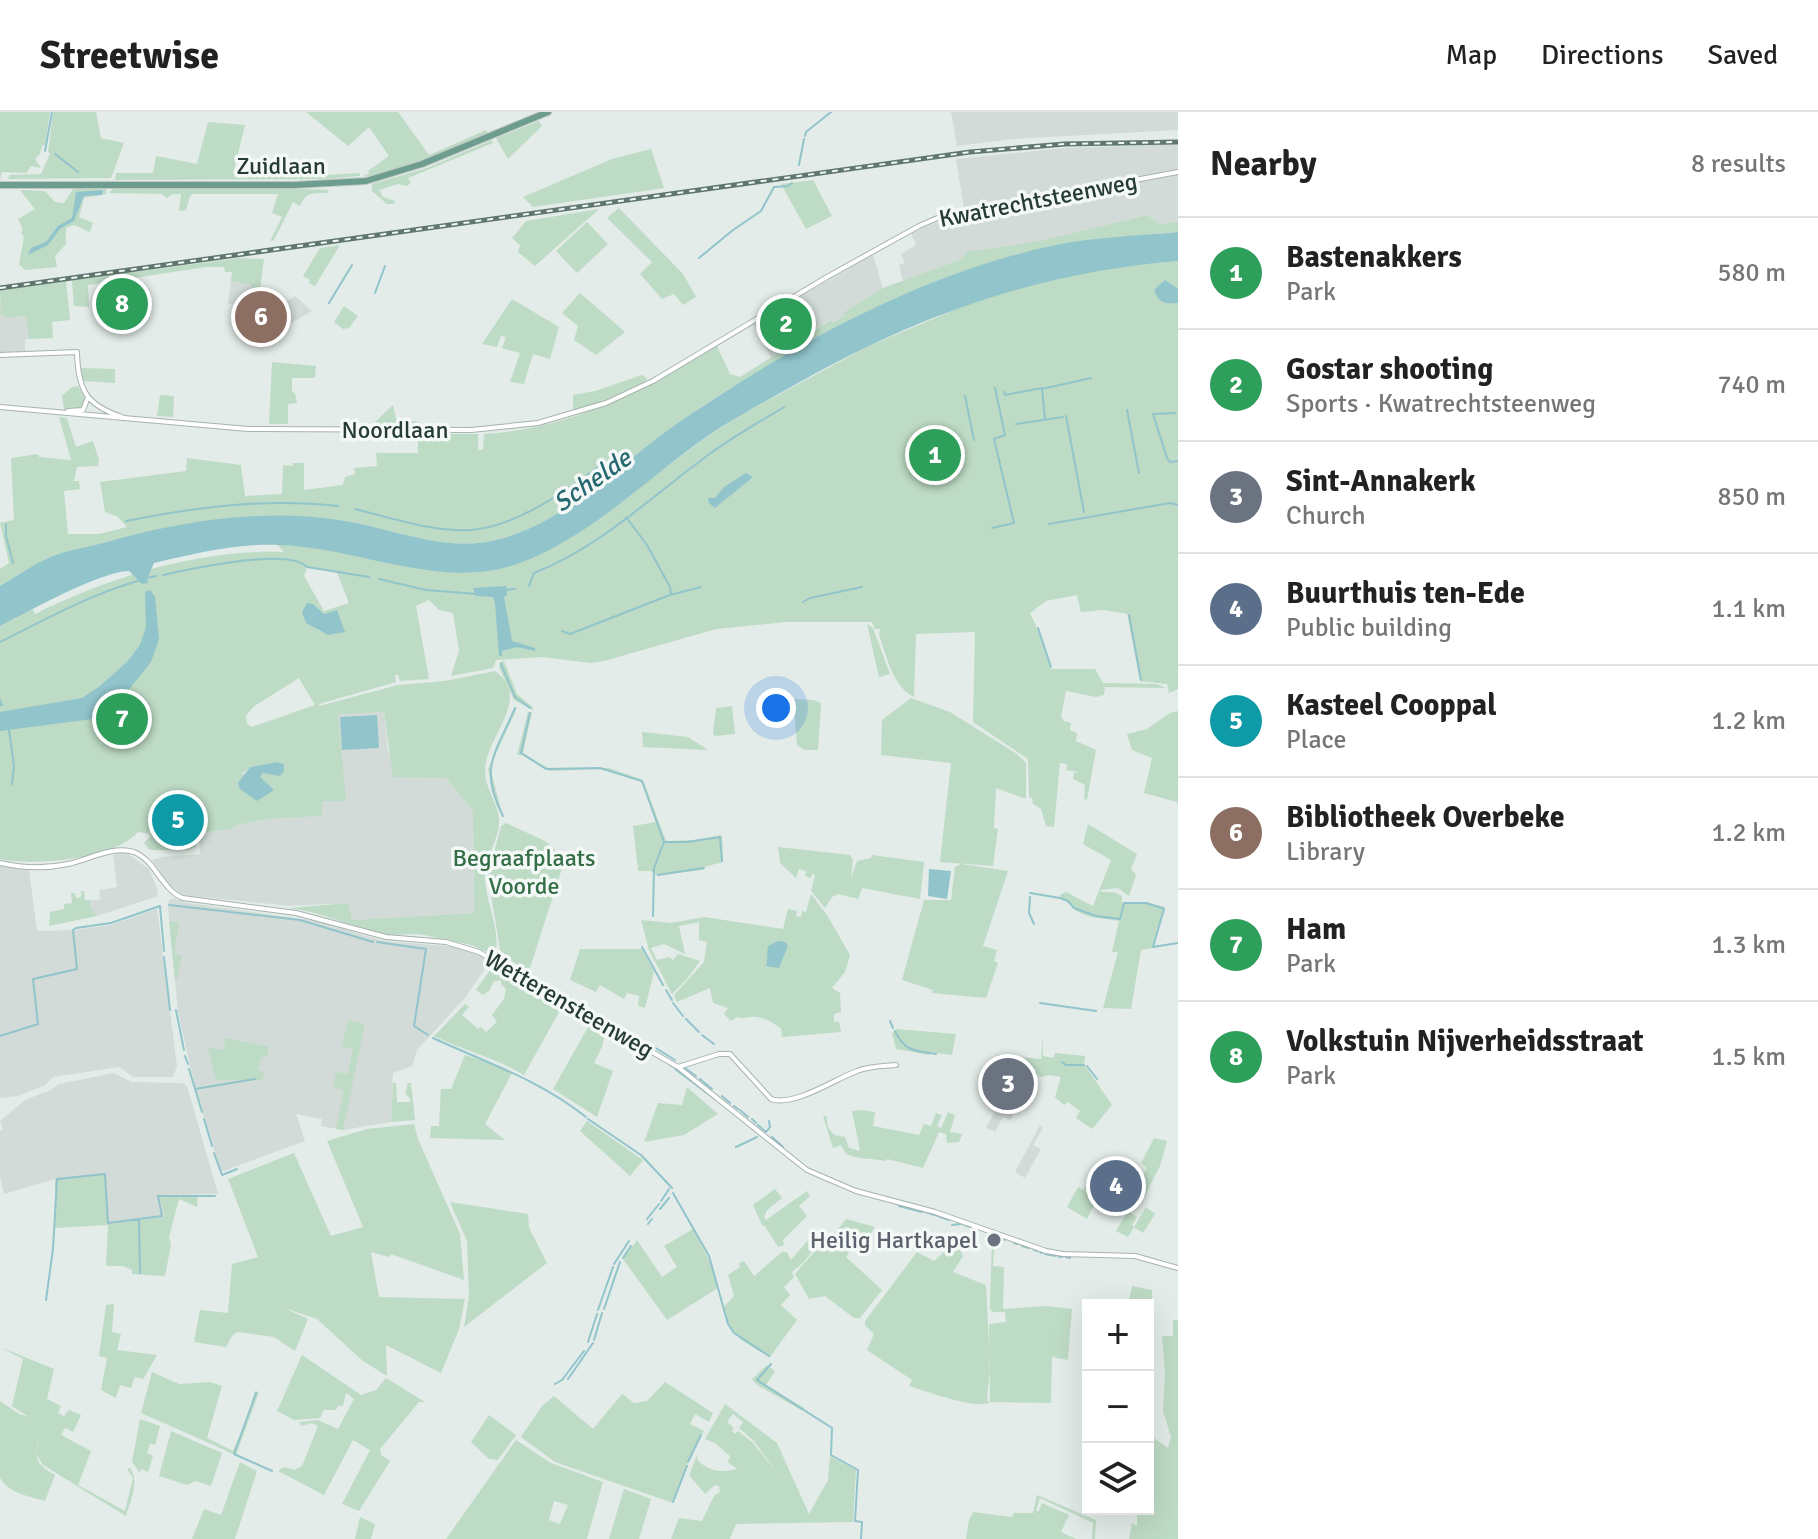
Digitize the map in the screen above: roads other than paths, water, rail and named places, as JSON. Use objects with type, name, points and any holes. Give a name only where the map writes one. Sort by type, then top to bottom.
[{"type":"main road","name":"Zuidlaan","points":[[0,185],[294,185],[363,182],[411,168],[548,112]]},
{"type":"street","name":"Kwatrechtsteenweg","points":[[653,381],[827,277],[942,216],[1178,172]]},
{"type":"street","points":[[0,355],[77,352],[79,378],[88,397]]},
{"type":"street","name":"Noordlaan","points":[[0,407],[248,429],[458,430],[505,428],[574,415],[653,381]]},
{"type":"street","name":"Noordlaan","points":[[88,397],[100,408],[128,419]]},
{"type":"street","name":"Noordlaan","points":[[48,411],[80,411],[87,405],[88,397]]},
{"type":"street","name":"Wetterensteenweg","points":[[0,863],[53,867],[125,851],[146,859],[169,891],[188,900],[296,913],[386,937],[446,942],[479,952],[678,1067],[719,1054],[730,1054],[771,1099],[778,1101],[797,1097],[862,1069],[896,1065]]},
{"type":"street","points":[[678,1067],[807,1170],[854,1190],[940,1213],[1053,1252],[1135,1256],[1178,1268]]},
{"type":"water","points":[[103,190],[102,195],[84,196],[74,221],[61,228],[48,245],[28,255],[31,248],[46,242],[58,226],[72,218],[76,192]]},
{"type":"water","name":"Schelde","points":[[1178,232],[1178,261],[1125,267],[1025,287],[931,319],[838,362],[724,426],[591,525],[517,564],[488,571],[458,573],[309,547],[232,547],[154,563],[148,583],[142,584],[129,571],[100,578],[0,626],[0,586],[50,557],[158,529],[218,519],[278,516],[339,520],[417,538],[456,543],[496,540],[523,531],[574,503],[665,432],[773,362],[907,293],[954,274],[1051,246]]},
{"type":"water","points":[[1165,280],[1178,289],[1178,303],[1163,302],[1158,298],[1154,290]]},
{"type":"water","points":[[746,473],[753,477],[715,508],[709,503],[708,498],[715,498],[724,487]]},
{"type":"water","points":[[506,586],[507,595],[504,597],[512,641],[535,648],[535,651],[517,647],[502,651],[502,656],[499,656],[493,597],[476,596],[473,588]]},
{"type":"water","points":[[150,590],[155,597],[159,639],[151,662],[118,703],[93,719],[0,731],[0,712],[82,698],[127,662],[140,645],[146,627],[145,592]]},
{"type":"water","points":[[307,603],[313,604],[324,614],[337,610],[345,632],[328,635],[306,623],[302,612]]},
{"type":"water","points":[[377,715],[379,748],[342,750],[340,717]]},
{"type":"water","points":[[277,762],[284,764],[280,776],[263,773],[260,777],[274,790],[257,801],[240,789],[238,783],[250,767]]},
{"type":"water","points":[[929,869],[951,871],[947,899],[928,896]]},
{"type":"water","points":[[778,941],[788,946],[779,968],[766,966],[768,946]]},
{"type":"waterway","points":[[45,151],[52,112]]},
{"type":"waterway","points":[[805,136],[831,112]]},
{"type":"waterway","points":[[799,165],[804,139]]},
{"type":"waterway","points":[[55,154],[78,172]]},
{"type":"waterway","points":[[699,258],[761,211],[774,187],[792,183]]},
{"type":"waterway","points":[[329,303],[352,265]]},
{"type":"waterway","points":[[375,293],[385,266]]},
{"type":"waterway","points":[[1042,389],[1091,378]]},
{"type":"waterway","points":[[992,528],[1014,523],[994,439],[1005,435],[995,388]]},
{"type":"waterway","points":[[1004,392],[1005,395],[1042,388],[1045,419]]},
{"type":"waterway","points":[[965,396],[974,440]]},
{"type":"waterway","points":[[529,586],[534,573],[582,549],[720,447],[784,407]]},
{"type":"waterway","points":[[1127,410],[1139,473]]},
{"type":"waterway","points":[[1175,413],[1153,414],[1167,458],[1170,462],[1178,461]]},
{"type":"waterway","points":[[1066,416],[1084,512]]},
{"type":"waterway","points":[[1016,424],[1063,417]]},
{"type":"waterway","points":[[355,509],[442,529],[488,527],[540,506],[602,464]]},
{"type":"waterway","points":[[126,521],[231,505],[284,503],[338,506]]},
{"type":"waterway","points":[[1049,524],[1170,503],[1178,505]]},
{"type":"waterway","points":[[626,517],[647,545],[671,594]]},
{"type":"waterway","points":[[6,524],[13,563]]},
{"type":"waterway","points":[[163,575],[238,561],[280,559],[297,561],[307,567],[369,577]]},
{"type":"waterway","points":[[147,578],[156,576]]},
{"type":"waterway","points":[[379,579],[426,590],[477,594]]},
{"type":"waterway","points":[[0,642],[87,600],[141,580]]},
{"type":"waterway","points":[[562,631],[570,634],[670,595],[701,587]]},
{"type":"waterway","points":[[803,602],[862,587]]},
{"type":"waterway","points":[[505,590],[515,589]]},
{"type":"waterway","points":[[1129,615],[1141,680]]},
{"type":"waterway","points":[[1038,628],[1051,667]]},
{"type":"waterway","points":[[501,664],[515,697],[530,708]]},
{"type":"waterway","points":[[0,700],[0,705]]},
{"type":"waterway","points":[[503,816],[492,785],[492,760],[515,708]]},
{"type":"waterway","points":[[530,713],[521,753],[546,769],[600,768],[642,781],[664,842],[654,868],[653,916]]},
{"type":"waterway","points":[[9,730],[14,766],[12,784]]},
{"type":"waterway","points":[[666,842],[720,837],[722,861]]},
{"type":"waterway","points":[[658,875],[704,868]]},
{"type":"waterway","points":[[1030,893],[1060,898],[1074,908],[1096,916],[1120,919],[1124,903],[1146,903],[1164,909],[1153,947],[1178,943]]},
{"type":"waterway","points":[[1030,897],[1029,913],[1034,924]]},
{"type":"waterway","points":[[169,905],[300,920],[373,942]]},
{"type":"waterway","points":[[0,1036],[38,1024],[33,979],[77,969],[73,930],[76,928],[111,923],[160,906],[164,951]]},
{"type":"waterway","points":[[377,942],[426,949],[414,1026],[428,1035]]},
{"type":"waterway","points":[[642,947],[663,985]]},
{"type":"waterway","points":[[164,957],[170,1010]]},
{"type":"waterway","points":[[532,977],[538,981]]},
{"type":"waterway","points":[[547,986],[555,990]]},
{"type":"waterway","points":[[666,990],[672,1000]]},
{"type":"waterway","points":[[559,993],[575,1002]]},
{"type":"waterway","points":[[577,1003],[585,1007]]},
{"type":"waterway","points":[[673,1003],[683,1016]]},
{"type":"waterway","points":[[1040,1003],[1096,1011]]},
{"type":"waterway","points":[[176,1010],[184,1050]]},
{"type":"waterway","points":[[590,1010],[594,1013]]},
{"type":"waterway","points":[[596,1014],[614,1024]]},
{"type":"waterway","points":[[686,1019],[699,1032]]},
{"type":"waterway","points":[[890,1021],[893,1028]]},
{"type":"waterway","points":[[620,1028],[625,1030]]},
{"type":"waterway","points":[[895,1031],[907,1046],[916,1051],[936,1054]]},
{"type":"waterway","points":[[627,1032],[632,1035]]},
{"type":"waterway","points":[[702,1035],[714,1044]]},
{"type":"waterway","points":[[433,1038],[531,1082],[586,1117]]},
{"type":"waterway","points":[[644,1042],[650,1045]]},
{"type":"waterway","points":[[654,1047],[675,1060]]},
{"type":"waterway","points":[[185,1056],[188,1064]]},
{"type":"waterway","points":[[997,1058],[998,1074]]},
{"type":"waterway","points":[[666,1062],[673,1067]]},
{"type":"waterway","points":[[1062,1062],[1066,1065],[1084,1065]]},
{"type":"waterway","points":[[1087,1066],[1097,1079]]},
{"type":"waterway","points":[[685,1068],[696,1076]]},
{"type":"waterway","points":[[189,1069],[202,1112]]},
{"type":"waterway","points":[[675,1069],[715,1099]]},
{"type":"waterway","points":[[195,1089],[255,1079]]},
{"type":"waterway","points":[[700,1079],[712,1089]]},
{"type":"waterway","points":[[722,1096],[730,1103]]},
{"type":"waterway","points":[[734,1106],[738,1109]]},
{"type":"waterway","points":[[740,1110],[748,1117]]},
{"type":"waterway","points":[[204,1119],[212,1146]]},
{"type":"waterway","points":[[588,1119],[641,1155],[672,1188]]},
{"type":"waterway","points":[[752,1119],[756,1123]]},
{"type":"waterway","points":[[758,1125],[766,1132],[770,1127],[769,1121]]},
{"type":"waterway","points":[[736,1147],[757,1137]]},
{"type":"waterway","points":[[772,1137],[783,1147]]},
{"type":"waterway","points":[[214,1153],[222,1175],[237,1169]]},
{"type":"waterway","points":[[46,1300],[57,1179],[105,1174],[108,1223],[162,1216],[158,1196],[215,1196]]},
{"type":"waterway","points":[[661,1201],[669,1189]]},
{"type":"waterway","points":[[673,1193],[709,1256],[728,1324],[734,1333],[769,1356]]},
{"type":"waterway","points":[[660,1209],[669,1198]]},
{"type":"waterway","points":[[647,1219],[659,1204]]},
{"type":"waterway","points":[[899,1206],[922,1212]]},
{"type":"waterway","points":[[925,1212],[938,1216]]},
{"type":"waterway","points":[[940,1217],[949,1220]]},
{"type":"waterway","points":[[139,1219],[140,1273]]},
{"type":"waterway","points":[[648,1224],[652,1219]]},
{"type":"waterway","points":[[952,1225],[961,1224]]},
{"type":"waterway","points":[[964,1225],[970,1227]]},
{"type":"waterway","points":[[1000,1238],[1005,1240]]},
{"type":"waterway","points":[[614,1264],[629,1241]]},
{"type":"waterway","points":[[623,1258],[631,1246]]},
{"type":"waterway","points":[[1022,1246],[1029,1248]]},
{"type":"waterway","points":[[1033,1249],[1037,1251]]},
{"type":"waterway","points":[[1045,1254],[1056,1256]]},
{"type":"waterway","points":[[1066,1257],[1070,1258]]},
{"type":"waterway","points":[[604,1309],[620,1262]]},
{"type":"waterway","points":[[598,1310],[613,1267]]},
{"type":"waterway","points":[[594,1340],[602,1313]]},
{"type":"waterway","points":[[588,1342],[597,1314]]},
{"type":"waterway","points":[[568,1379],[593,1343]]},
{"type":"waterway","points":[[555,1384],[562,1380],[584,1351]]},
{"type":"waterway","points":[[771,1364],[757,1380],[832,1428],[831,1455],[858,1470],[855,1521],[862,1522],[861,1539]]},
{"type":"waterway","points":[[256,1393],[234,1454],[272,1471]]},
{"type":"waterway","points":[[688,1462],[701,1435]]},
{"type":"waterway","points":[[673,1502],[687,1466]]},
{"type":"railway","points":[[0,288],[970,152],[1065,144],[1178,142]]},
{"type":"place","name":"Volkstuin Nijverheidsstraat","points":[[122,304]]},
{"type":"place","name":"Bibliotheek Overbeke","points":[[261,317]]},
{"type":"place","name":"Gostar shooting","points":[[786,324]]},
{"type":"place","name":"Bastenakkers","points":[[935,455]]},
{"type":"place","name":"Ham","points":[[122,719]]},
{"type":"place","name":"Kasteel Cooppal","points":[[178,820]]},
{"type":"place","name":"Sint-Annakerk","points":[[1008,1084]]},
{"type":"place","name":"Buurthuis ten-Ede","points":[[1116,1186]]},
{"type":"place","name":"Heilig Hartkapel","points":[[994,1240]]},
{"type":"park label","name":"Begraafplaats Voorde","points":[[524,872]]}]
